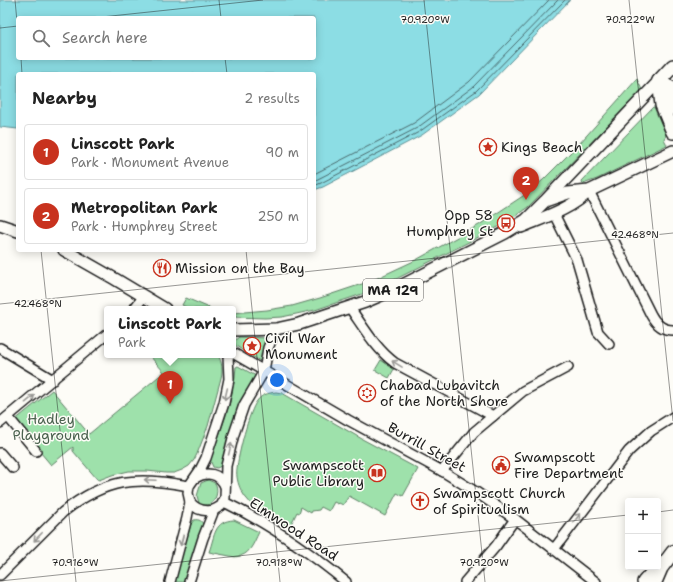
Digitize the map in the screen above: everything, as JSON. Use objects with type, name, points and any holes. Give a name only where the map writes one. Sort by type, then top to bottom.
[{"type":"highway","points":[[659,81],[673,66]]},
{"type":"highway","points":[[659,81],[670,98],[673,108]]},
{"type":"highway","points":[[659,81],[662,105],[673,132]]},
{"type":"highway","points":[[661,568],[673,552]]},
{"type":"highway","points":[[644,582],[651,574],[658,570]]},
{"type":"highway","points":[[655,582],[660,570]]},
{"type":"main road","points":[[546,201],[659,81],[673,88]]},
{"type":"main road","name":"MA 129","points":[[236,332],[276,329],[299,324],[350,308],[395,289],[504,234],[554,214],[581,199],[589,191],[673,151]]},
{"type":"main road","name":"MA 129","points":[[504,234],[526,220],[546,201],[568,193],[589,191]]},
{"type":"main road","points":[[0,225],[16,230]]},
{"type":"main road","points":[[67,252],[161,306]]},
{"type":"street","points":[[589,191],[651,316],[661,327],[673,330]]},
{"type":"street","points":[[554,214],[577,260],[598,332],[609,344]]},
{"type":"street","points":[[136,306],[144,296]]},
{"type":"street","points":[[350,308],[378,348],[395,363],[493,416]]},
{"type":"street","points":[[189,582],[203,538],[214,510],[224,502],[226,495],[226,466],[238,420],[251,392],[264,371],[268,348],[276,329]]},
{"type":"street","points":[[0,423],[104,337]]},
{"type":"street","points":[[0,348],[53,380]]},
{"type":"street","name":"Burrill Street","points":[[236,355],[348,420],[442,471],[476,492],[515,519],[596,582]]},
{"type":"street","points":[[170,582],[184,534],[190,502],[188,493],[189,486],[206,458],[224,403],[229,379],[228,358]]},
{"type":"street","points":[[442,471],[474,432],[523,391],[568,367]]},
{"type":"street","points":[[8,417],[36,451]]},
{"type":"street","points":[[554,549],[629,451],[651,431],[673,417]]},
{"type":"street","points":[[0,453],[13,468]]},
{"type":"street","points":[[194,478],[204,474],[212,474],[222,480],[226,488]]},
{"type":"street","points":[[0,575],[63,512],[74,503],[94,491],[121,483],[144,480],[189,486]]},
{"type":"street","points":[[190,502],[194,507],[202,511],[214,510]]},
{"type":"street","name":"Elmwood Road","points":[[224,502],[252,516],[291,540],[322,562],[346,582]]},
{"type":"street","points":[[465,582],[496,546],[515,519]]},
{"type":"green space","points":[[637,79],[642,90],[528,207],[504,224],[398,278],[362,294],[315,310],[282,317],[236,317],[236,313],[292,306],[320,298],[371,281],[416,260],[479,225],[526,194],[543,180],[579,144]]},
{"type":"green space","points":[[653,107],[666,135],[664,139],[667,145],[597,179],[583,184],[582,181]]},
{"type":"green space","points":[[186,298],[205,306],[184,306],[182,305]]},
{"type":"green space","points":[[239,337],[267,338],[260,361],[236,346],[236,339]]},
{"type":"green space","name":"Hadley Playground","points":[[152,358],[219,358],[222,366],[222,375],[208,426],[197,454],[189,466],[174,473],[129,471],[99,480],[73,451],[73,447],[51,465],[14,421],[52,390],[89,434],[164,372]]},
{"type":"green space","points":[[381,360],[394,369],[389,378],[375,370]]},
{"type":"green space","points":[[238,366],[256,376],[223,465],[217,468],[213,467],[210,460],[233,391],[236,367]]},
{"type":"green space","points":[[276,392],[282,393],[418,469],[403,496],[397,493],[385,516],[349,496],[343,505],[334,502],[329,511],[321,507],[319,510],[312,511],[311,513],[301,507],[299,513],[297,512],[289,528],[262,512],[245,497],[238,483],[237,472],[247,423],[257,401],[265,395]]},
{"type":"green space","points":[[208,480],[215,483],[217,492],[211,503],[204,505],[199,503],[197,496],[201,483]]},
{"type":"green space","points":[[194,520],[200,521],[203,526],[186,582],[174,582],[191,524]]},
{"type":"green space","points":[[234,520],[259,532],[248,552],[235,557],[209,552],[214,535],[219,526],[227,521]]},
{"type":"water","points":[[0,0],[570,0],[479,94],[422,135],[316,189],[316,72],[16,72],[16,129],[0,127]]},
{"type":"place","name":"Kings Beach","points":[[488,147]]},
{"type":"place","name":"Metropolitan Park","points":[[526,200]]},
{"type":"place","name":"Opp 58 Humphrey St","points":[[506,223]]},
{"type":"place","name":"Mission on the Bay","points":[[162,268]]},
{"type":"place","name":"Civil War Monument","points":[[252,346]]},
{"type":"place","name":"Chabad Lubavitch of the North Shore","points":[[367,393]]},
{"type":"place","name":"Linscott Park","points":[[170,404]]},
{"type":"place","name":"Swampscott Fire Department","points":[[501,465]]},
{"type":"place","name":"Swampscott Public Library","points":[[377,473]]},
{"type":"place","name":"Swampscott Church of Spiritualism","points":[[420,501]]}]
